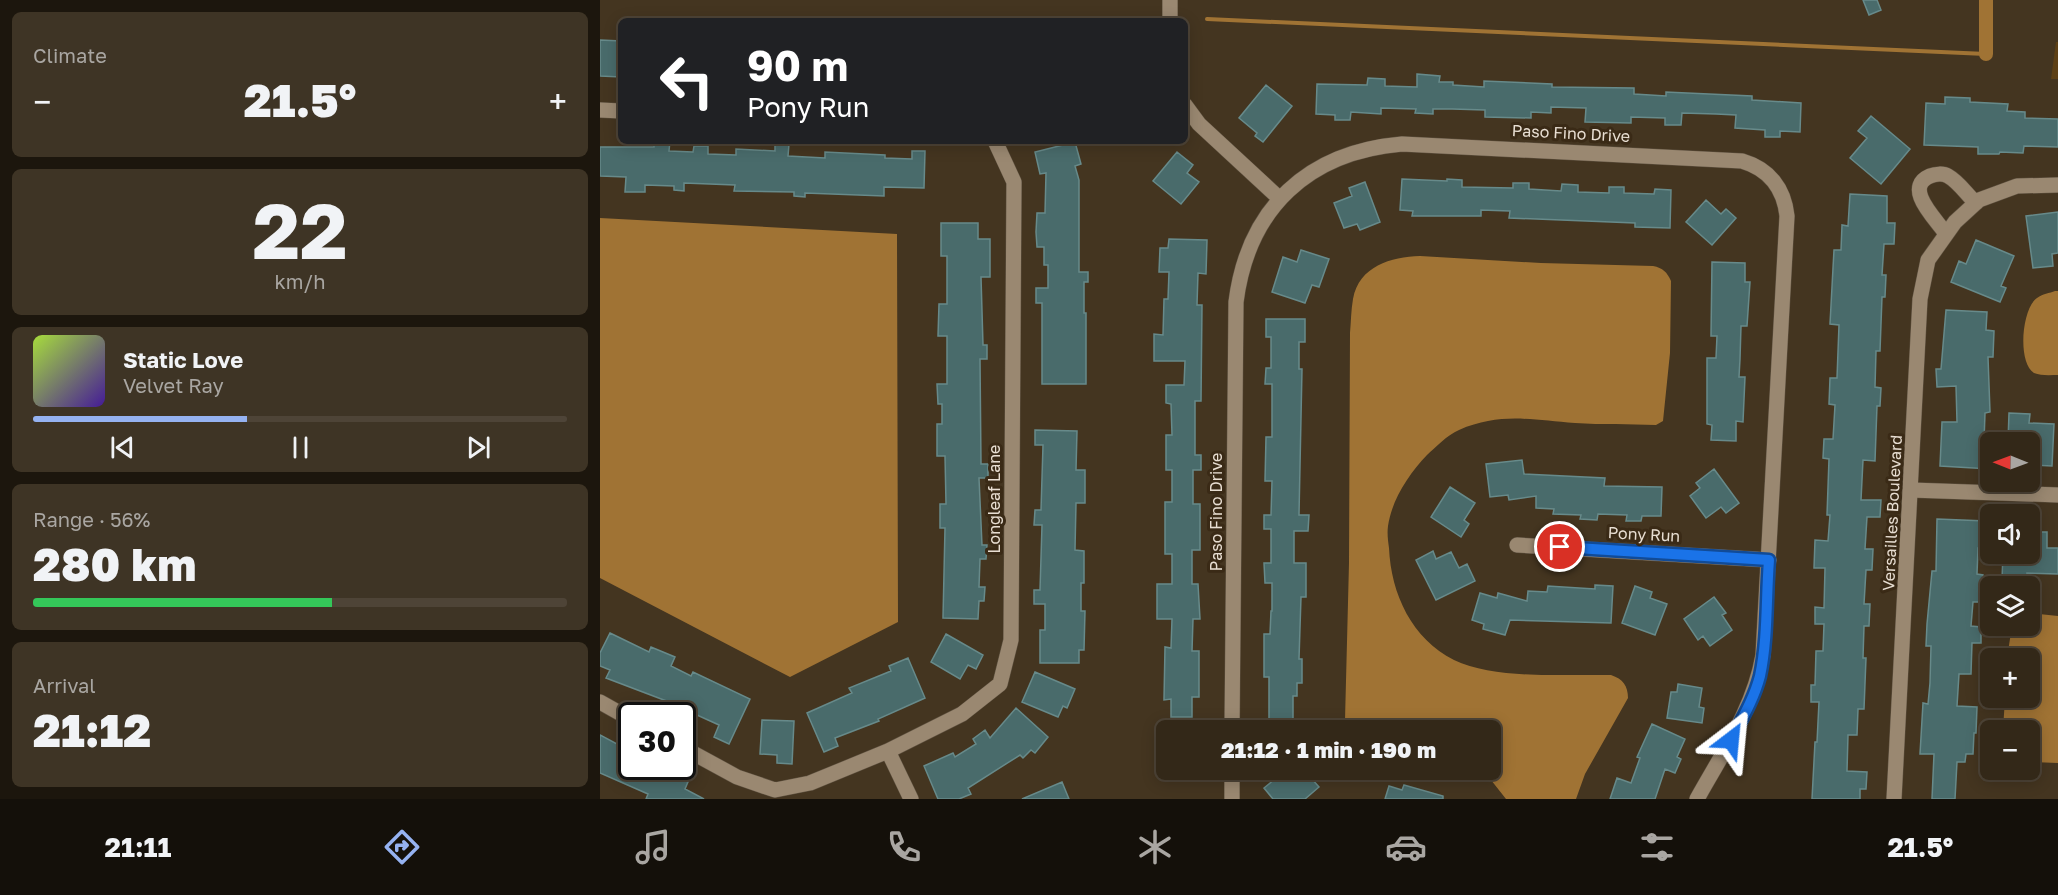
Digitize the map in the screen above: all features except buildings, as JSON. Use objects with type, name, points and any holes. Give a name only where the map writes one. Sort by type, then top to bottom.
[{"type":"street","points":[[1170,0],[1170,18]]},
{"type":"street","points":[[1188,109],[1199,124],[1280,199]]},
{"type":"street","points":[[600,110],[618,111]]},
{"type":"street","name":"Longleaf Lane","points":[[696,755],[737,777],[775,790],[810,783],[888,751],[962,714],[1000,684],[1011,640],[1014,182],[996,144]]},
{"type":"street","name":"Paso Fino Drive","points":[[1232,720],[1236,302],[1245,258],[1260,226],[1280,199],[1296,183],[1335,159],[1379,146],[1402,144],[1742,160],[1760,168],[1780,190],[1786,216],[1763,655],[1752,699],[1697,799]]},
{"type":"street","points":[[1946,234],[1920,199],[1919,191],[1926,178],[1940,174],[1948,176],[1976,203]]},
{"type":"street","name":"Versailles Boulevard","points":[[1894,799],[1920,299],[1928,260],[1955,222],[1979,200],[2017,186],[2058,185]]},
{"type":"street","points":[[1911,490],[2058,495]]},
{"type":"street","name":"Pony Run","points":[[1517,545],[1769,560]]},
{"type":"street","points":[[600,702],[618,712]]},
{"type":"street","points":[[888,751],[911,799]]},
{"type":"street","points":[[1232,780],[1232,799]]},
{"type":"shaded area","points":[[2056,42],[2058,42],[2058,79],[2051,79]]},
{"type":"shaded area","points":[[600,218],[897,234],[898,622],[790,677],[600,578]]},
{"type":"shaded area","points":[[1409,257],[1653,266],[1664,271],[1671,281],[1670,353],[1663,421],[1656,425],[1503,419],[1474,424],[1450,435],[1414,470],[1397,497],[1388,526],[1391,565],[1399,598],[1416,627],[1439,651],[1454,660],[1489,671],[1531,675],[1611,675],[1624,684],[1628,698],[1585,774],[1576,799],[1506,799],[1491,780],[1501,780],[1501,720],[1345,720],[1349,563],[1350,333],[1353,299],[1356,288],[1369,271],[1388,261]]},
{"type":"shaded area","points":[[2058,291],[2058,375],[2040,375],[2034,373],[2025,358],[2025,323],[2028,312],[2037,298]]},
{"type":"shaded area","points":[[2040,614],[2058,616],[2058,763],[2040,762],[2040,720],[2004,720],[2004,708],[2040,708],[2040,648],[2009,648],[2010,636],[2040,636]]},
{"type":"waterway","points":[[1986,0],[1986,54]]},
{"type":"waterway","points":[[1207,19],[1986,54]]},
{"type":"route","points":[[1560,547],[1769,560],[1763,655],[1759,677],[1752,699],[1731,740]]}]
